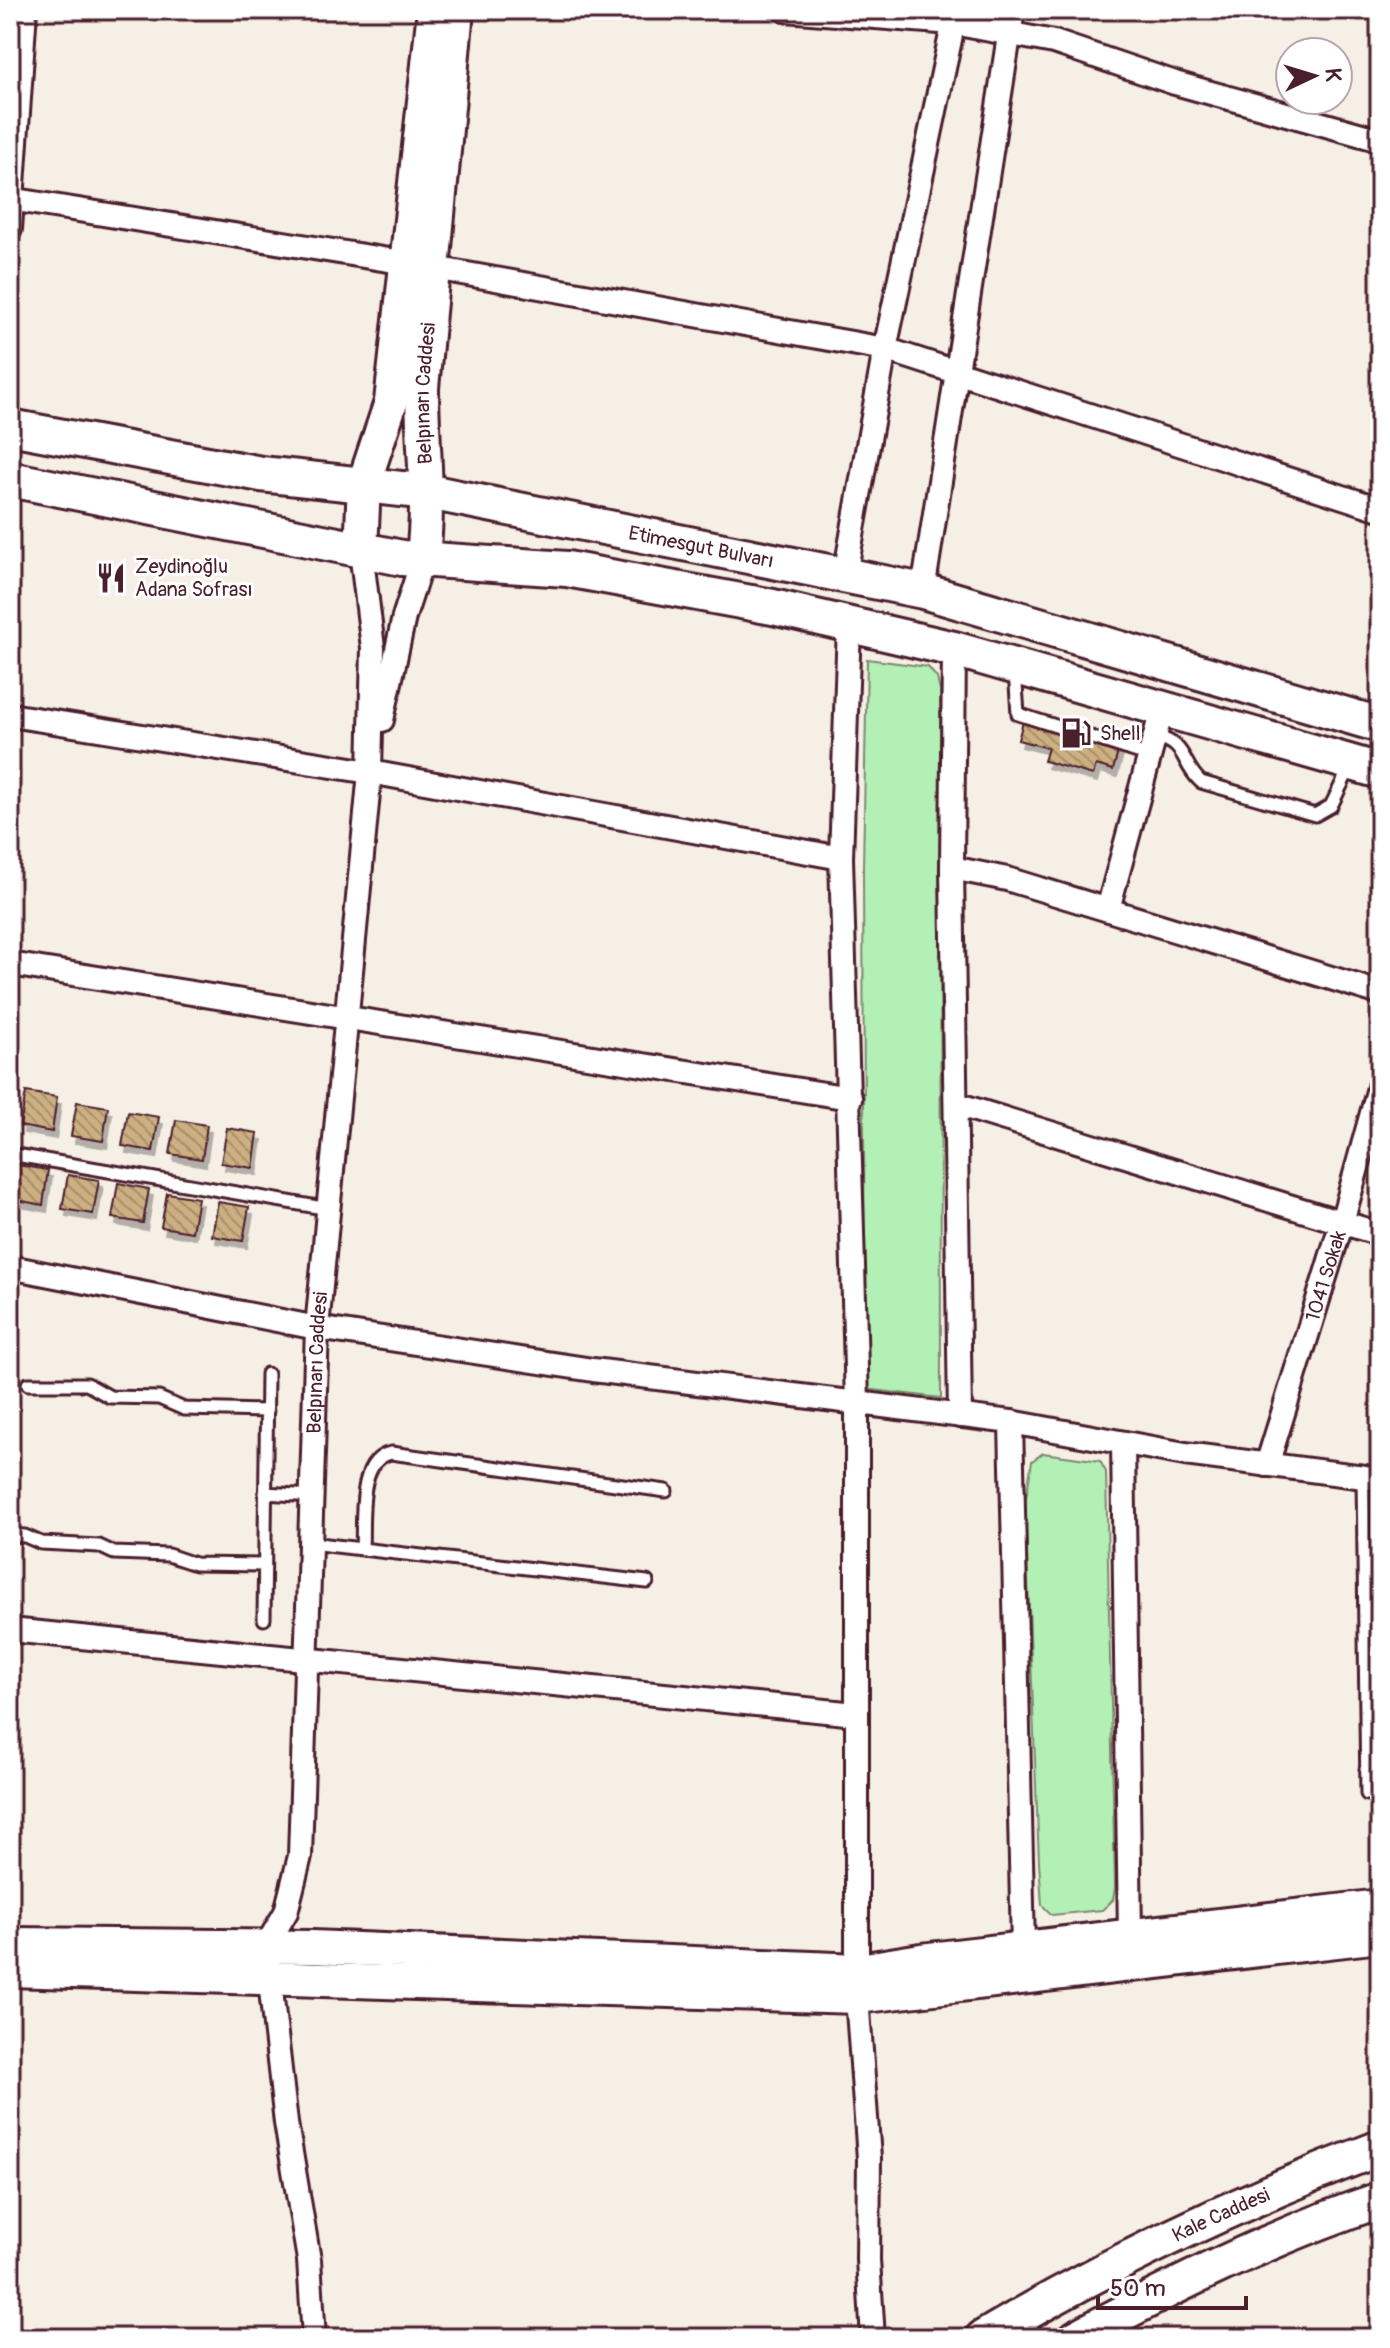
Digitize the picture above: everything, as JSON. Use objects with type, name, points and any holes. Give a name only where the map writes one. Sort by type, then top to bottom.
[{"type":"main road","name":"Belpınarı Caddesi","points":[[422,561],[429,492],[422,442],[420,266],[434,10]]},
{"type":"main road","name":"Belpınarı Caddesi","points":[[361,551],[364,483],[391,402],[420,266],[457,10]]},
{"type":"main road","name":"Etimesgut Bulvarı","points":[[10,427],[261,474],[429,492],[923,591],[1380,725]]},
{"type":"main road","points":[[10,479],[361,551],[422,561],[567,569],[773,607],[1015,666],[1156,734],[1366,767]]},
{"type":"main road","points":[[10,1944],[266,1946],[858,1984],[1023,1948],[1380,1906]]},
{"type":"main road","points":[[10,1970],[267,1980],[858,1984],[1380,1936]]},
{"type":"main road","name":"Kale Caddesi","points":[[983,2338],[1059,2293],[1164,2240],[1380,2148]]},
{"type":"main road","points":[[1076,2338],[1170,2288],[1344,2212],[1380,2200]]},
{"type":"street","points":[[10,229],[25,10]]},
{"type":"street","points":[[785,10],[954,17],[1009,34],[1054,42],[1175,83],[1380,140]]},
{"type":"street","points":[[923,591],[1013,10]]},
{"type":"street","points":[[845,575],[885,349],[954,17]]},
{"type":"street","points":[[11,200],[420,266],[885,349],[1380,509]]},
{"type":"street","name":"Belpınarı Caddesi","points":[[266,1946],[286,1912],[300,1856],[317,1328],[370,772],[373,648],[361,551]]},
{"type":"street","name":"Belpınarı Caddesi","points":[[370,772],[404,617],[422,561]]},
{"type":"street","points":[[849,625],[841,858],[857,1402],[858,1984],[869,2158],[868,2336]]},
{"type":"street","points":[[954,649],[952,868],[960,1416]]},
{"type":"street","points":[[10,715],[370,772],[841,858]]},
{"type":"street","points":[[1108,909],[1156,734]]},
{"type":"street","points":[[952,868],[1007,879],[1380,993]]},
{"type":"street","points":[[10,964],[347,1015],[850,1098]]},
{"type":"street","name":"1041 Sokak","points":[[1267,1465],[1342,1222],[1380,1084]]},
{"type":"street","points":[[956,1104],[1380,1234]]},
{"type":"street","points":[[10,1267],[317,1328],[593,1370],[1011,1422],[1123,1443],[1372,1478]]},
{"type":"street","points":[[1011,1422],[1023,1948]]},
{"type":"street","points":[[1123,1443],[1130,1936]]},
{"type":"street","points":[[10,1630],[856,1714]]},
{"type":"street","points":[[266,1946],[267,1980],[286,2123],[309,2260],[314,2338]]},
{"type":"lane","points":[[1015,666],[1018,714],[1156,734],[1180,748],[1190,771],[1201,782],[1315,815],[1331,806],[1366,767]]},
{"type":"lane","points":[[10,1154],[329,1209]]},
{"type":"lane","points":[[264,1619],[267,1374]]},
{"type":"lane","points":[[28,1384],[87,1384],[110,1397],[159,1398],[184,1409],[267,1411]]},
{"type":"lane","points":[[362,1549],[368,1473],[378,1458],[391,1453],[666,1491]]},
{"type":"lane","points":[[1367,1794],[1372,1478]]},
{"type":"lane","points":[[265,1493],[312,1496]]},
{"type":"lane","points":[[10,1535],[25,1536],[41,1543],[99,1546],[114,1553],[168,1555],[195,1564],[264,1565]]},
{"type":"lane","points":[[310,1543],[647,1582]]},
{"type":"lane","points":[[1366,1769],[1380,1768]]},
{"type":"green space","points":[[867,659],[928,667],[937,678],[940,691],[941,1398],[865,1389],[863,867]]},
{"type":"green space","points":[[1043,1453],[1100,1461],[1106,1472],[1115,1888],[1113,1900],[1102,1910],[1052,1915],[1042,1905],[1039,1862],[1025,1504],[1032,1461]]},
{"type":"building","points":[[1026,711],[1122,738],[1113,770],[1096,765],[1093,775],[1044,761],[1048,748],[1018,740]]},
{"type":"building","points":[[26,1092],[57,1097],[52,1132],[20,1126]]},
{"type":"building","points":[[77,1102],[108,1107],[103,1141],[71,1136]]},
{"type":"building","points":[[128,1112],[159,1117],[153,1151],[122,1146]]},
{"type":"building","points":[[176,1120],[207,1125],[202,1159],[170,1154]]},
{"type":"building","points":[[227,1128],[258,1133],[253,1168],[221,1163]]},
{"type":"building","points":[[17,1165],[48,1170],[43,1205],[11,1199]]},
{"type":"building","points":[[68,1175],[99,1180],[93,1214],[62,1209]]},
{"type":"building","points":[[118,1183],[149,1189],[143,1223],[112,1218]]},
{"type":"building","points":[[167,1193],[198,1198],[192,1232],[161,1227]]},
{"type":"building","points":[[218,1202],[249,1207],[243,1241],[212,1236]]},
{"type":"place","name":"Zeydinoğlu Adana Sofrası","points":[[111,578]]},
{"type":"place","name":"Shell","points":[[1076,733]]}]
